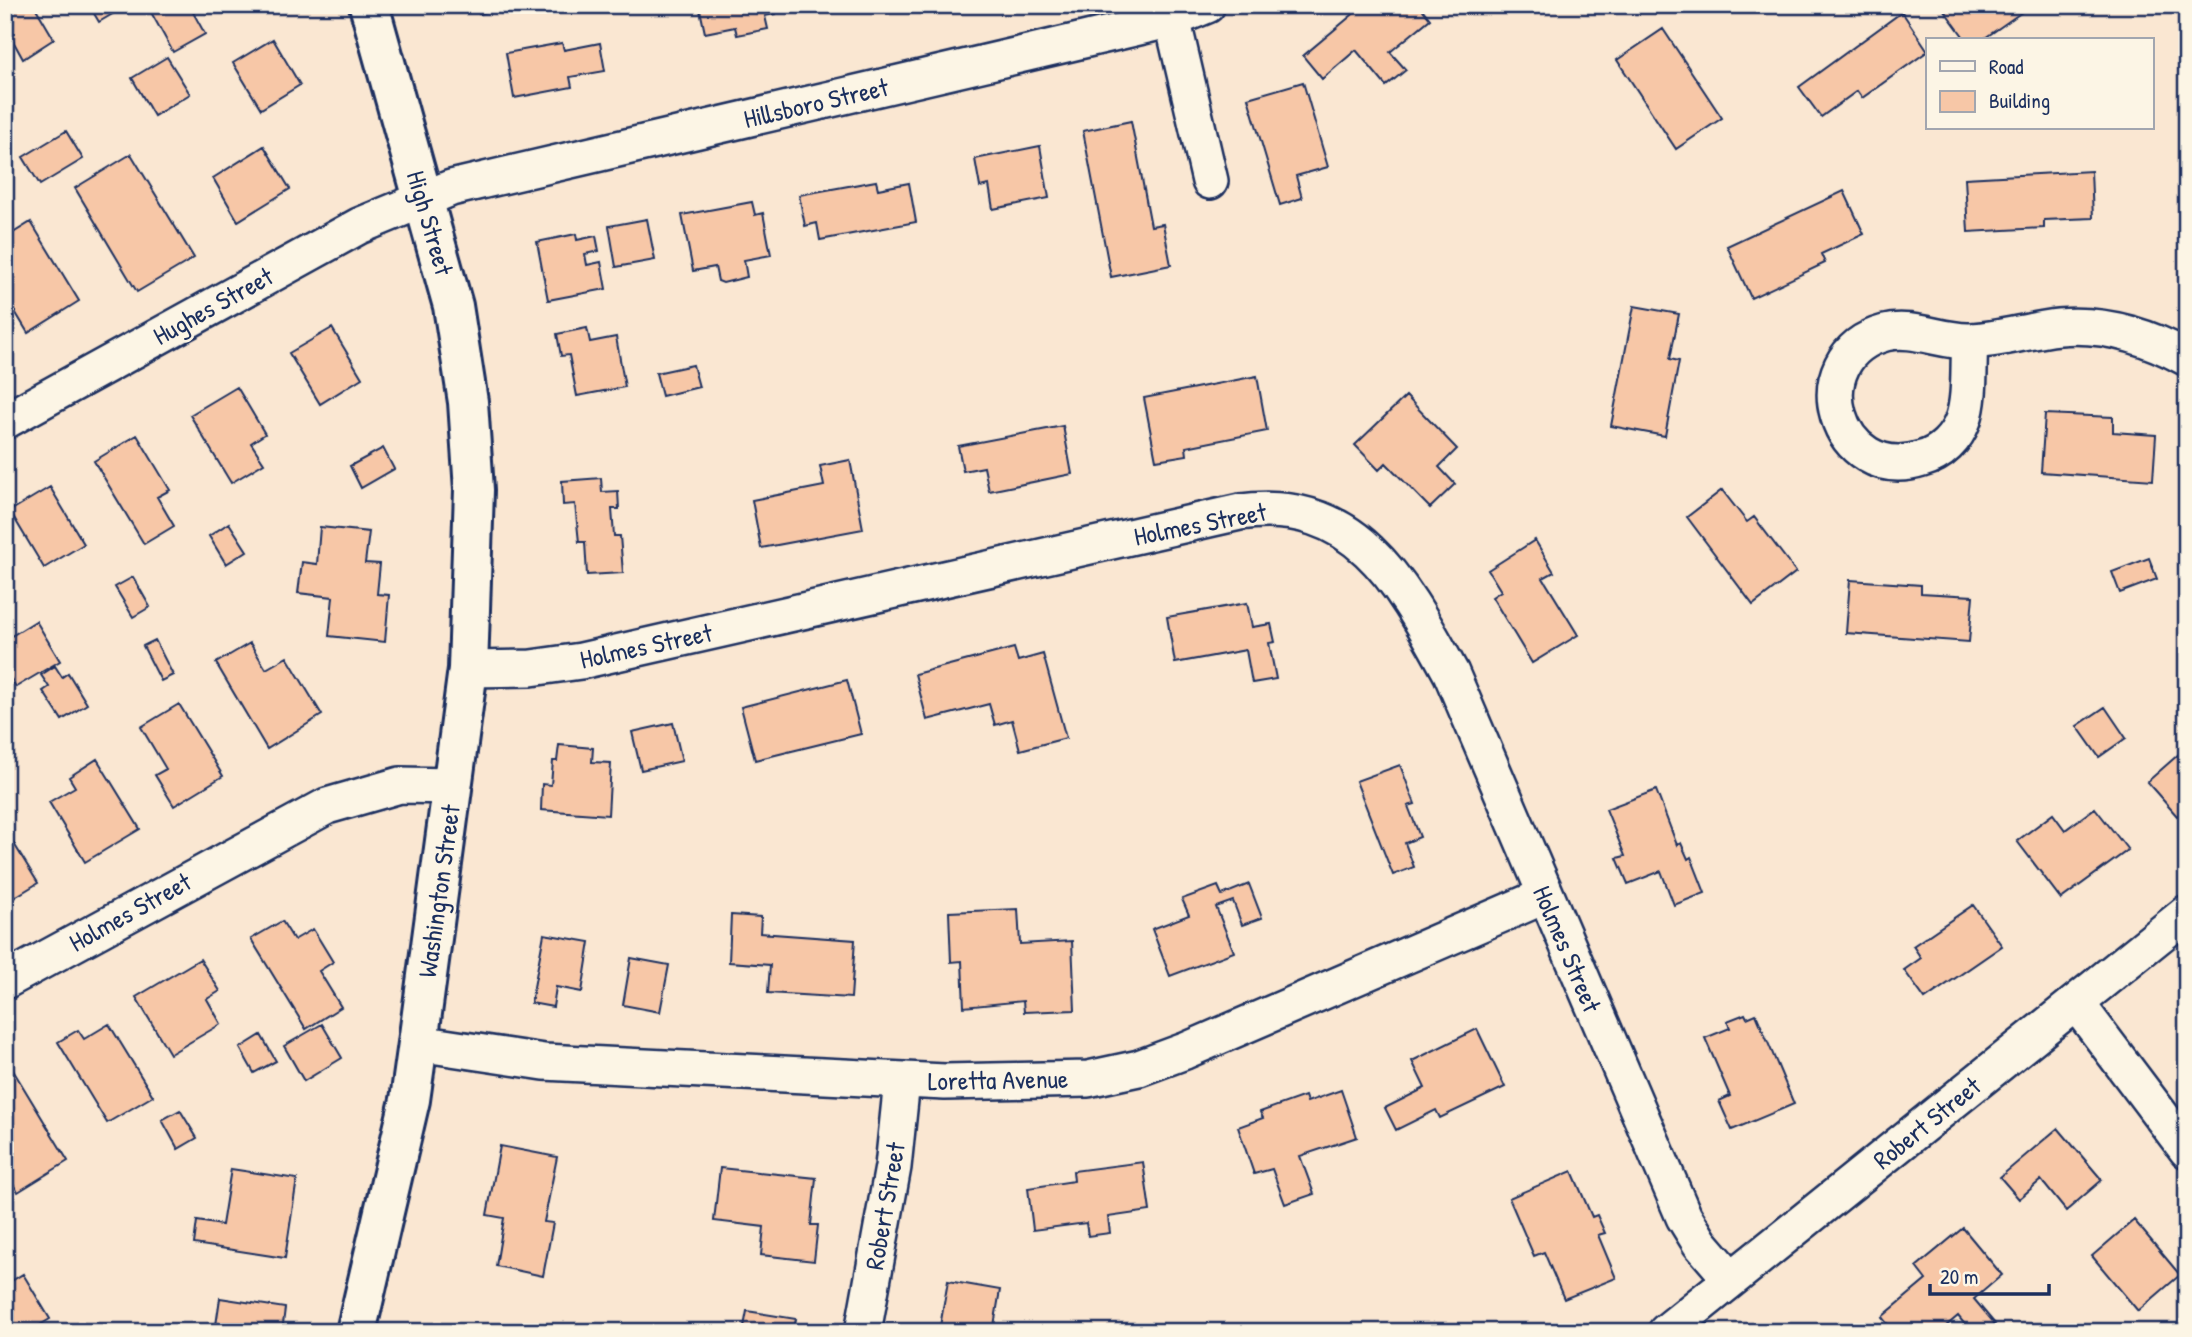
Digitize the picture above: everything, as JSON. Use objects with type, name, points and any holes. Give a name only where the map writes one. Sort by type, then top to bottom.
[{"type":"street","name":"High Street","points":[[369,5],[453,306],[463,356],[472,444]]},
{"type":"street","name":"Hillsboro Street","points":[[423,198],[477,181],[1207,5]]},
{"type":"street","points":[[1171,12],[1210,181]]},
{"type":"street","name":"Hughes Street","points":[[5,421],[359,226],[423,198]]},
{"type":"street","points":[[1970,341],[2059,327],[2101,327],[2148,340],[2187,358]]},
{"type":"street","name":"Washington Street","points":[[356,1332],[410,1100],[453,786],[468,669],[474,537],[472,444]]},
{"type":"street","name":"Holmes Street","points":[[468,669],[531,668],[581,661],[1240,512],[1278,509],[1297,511],[1333,525],[1366,547],[1389,570],[1415,608],[1465,704],[1544,896],[1684,1217],[1700,1242],[1731,1279]]},
{"type":"street","name":"Holmes Street","points":[[5,981],[327,806],[400,785],[453,786]]},
{"type":"street","name":"Loretta Avenue","points":[[418,1043],[544,1062],[902,1081],[1061,1081],[1114,1075],[1185,1051],[1544,896]]},
{"type":"street","name":"Robert Street","points":[[1666,1332],[2077,1004],[2187,912]]},
{"type":"street","points":[[2077,1004],[2187,1150]]},
{"type":"street","name":"Robert Street","points":[[863,1332],[893,1167],[902,1081]]},
{"type":"building","points":[[5,5],[34,5],[54,39],[23,59],[13,41],[5,46]]},
{"type":"building","points":[[89,5],[125,5],[126,6],[99,22]]},
{"type":"building","points":[[147,5],[189,5],[205,34],[173,52]]},
{"type":"building","points":[[477,5],[516,5],[479,14]]},
{"type":"building","points":[[699,5],[773,5],[775,14],[765,16],[768,29],[737,35],[735,27],[705,33]]},
{"type":"building","points":[[1364,5],[1419,5],[1430,19],[1390,52],[1406,70],[1386,86],[1356,50],[1322,79],[1303,56]]},
{"type":"building","points":[[2032,5],[1985,38],[1965,38],[1941,6]]},
{"type":"building","points":[[1902,12],[1926,48],[1926,52],[1862,98],[1857,91],[1821,117],[1799,87]]},
{"type":"building","points":[[1663,29],[1722,118],[1676,149],[1617,60]]},
{"type":"building","points":[[273,39],[300,85],[261,109],[233,63]]},
{"type":"building","points":[[562,43],[564,50],[600,43],[605,71],[570,77],[572,87],[514,98],[506,53]]},
{"type":"building","points":[[167,57],[190,94],[154,116],[132,78]]},
{"type":"building","points":[[1303,82],[1328,167],[1296,176],[1302,198],[1280,205],[1248,98]]},
{"type":"building","points":[[1131,121],[1151,226],[1163,224],[1171,265],[1111,277],[1083,131]]},
{"type":"building","points":[[66,131],[83,159],[40,185],[23,157]]},
{"type":"building","points":[[264,146],[290,189],[238,221],[213,178]]},
{"type":"building","points":[[1040,146],[1049,198],[993,209],[989,185],[980,187],[975,159]]},
{"type":"building","points":[[131,154],[194,258],[137,292],[75,188]]},
{"type":"building","points":[[2091,171],[2093,218],[2044,220],[2044,228],[1968,232],[1965,178]]},
{"type":"building","points":[[876,181],[878,189],[909,183],[916,222],[820,240],[817,223],[805,226],[799,195]]},
{"type":"building","points":[[1844,191],[1864,234],[1821,254],[1825,263],[1751,298],[1727,246]]},
{"type":"building","points":[[752,202],[755,215],[763,213],[771,255],[744,260],[747,277],[723,283],[718,281],[715,267],[693,271],[682,215]]},
{"type":"building","points":[[647,219],[655,260],[616,267],[609,226]]},
{"type":"building","points":[[31,222],[79,301],[28,333],[5,295],[5,238]]},
{"type":"building","points":[[576,234],[577,240],[596,236],[599,251],[585,254],[587,265],[601,262],[606,289],[548,300],[537,242]]},
{"type":"building","points":[[1634,306],[1679,314],[1670,359],[1679,361],[1665,436],[1611,426]]},
{"type":"building","points":[[332,328],[362,378],[320,404],[289,353]]},
{"type":"building","points":[[587,328],[590,342],[616,337],[625,387],[577,396],[569,355],[561,356],[557,334]]},
{"type":"building","points":[[693,365],[699,387],[662,396],[656,373]]},
{"type":"building","points":[[1257,376],[1267,431],[1186,447],[1187,455],[1156,460],[1144,398]]},
{"type":"building","points":[[237,387],[265,434],[251,443],[264,463],[231,483],[190,415]]},
{"type":"building","points":[[1406,396],[1457,449],[1439,467],[1455,484],[1430,508],[1386,463],[1379,470],[1355,445]]},
{"type":"building","points":[[2045,414],[2113,417],[2113,432],[2156,435],[2153,480],[2041,472]]},
{"type":"building","points":[[1063,426],[1072,474],[989,491],[984,467],[963,471],[958,446]]},
{"type":"building","points":[[137,435],[170,490],[157,497],[174,526],[144,544],[94,461]]},
{"type":"building","points":[[383,448],[394,469],[361,488],[350,466]]},
{"type":"building","points":[[850,460],[863,529],[761,548],[752,500],[824,486],[820,466]]},
{"type":"building","points":[[601,478],[602,492],[618,491],[619,509],[612,509],[614,536],[620,536],[623,573],[587,575],[585,542],[579,542],[575,504],[563,505],[562,481]]},
{"type":"building","points":[[50,487],[84,544],[44,568],[10,511]]},
{"type":"building","points":[[1722,490],[1747,522],[1754,517],[1796,572],[1753,605],[1687,517]]},
{"type":"building","points":[[229,523],[247,551],[226,564],[209,536]]},
{"type":"building","points":[[320,527],[369,532],[365,563],[380,564],[377,594],[389,595],[385,642],[329,636],[333,597],[298,593],[302,562],[317,564]]},
{"type":"building","points":[[1535,540],[1554,572],[1543,578],[1578,635],[1532,663],[1492,597],[1501,591],[1488,570]]},
{"type":"building","points":[[2149,558],[2157,579],[2120,593],[2112,572]]},
{"type":"building","points":[[133,577],[150,607],[133,617],[115,587]]},
{"type":"building","points":[[1850,580],[1921,585],[1921,593],[1973,596],[1969,642],[1846,633]]},
{"type":"building","points":[[1247,603],[1252,627],[1271,624],[1275,642],[1269,643],[1276,679],[1252,683],[1246,650],[1175,663],[1167,617]]},
{"type":"building","points":[[36,621],[60,661],[16,687],[5,669],[5,640]]},
{"type":"building","points":[[155,640],[173,675],[161,681],[143,646]]},
{"type":"building","points":[[250,643],[266,669],[287,657],[322,715],[267,749],[216,663]]},
{"type":"building","points":[[1014,648],[1018,661],[1043,654],[1066,738],[1020,750],[1012,720],[995,725],[989,704],[927,720],[915,674]]},
{"type":"building","points":[[55,666],[62,677],[68,673],[87,704],[62,720],[43,691],[49,687],[41,675]]},
{"type":"building","points":[[847,680],[861,734],[755,760],[741,707]]},
{"type":"building","points":[[179,704],[223,776],[174,806],[155,775],[166,769],[141,727]]},
{"type":"building","points":[[2105,707],[2126,738],[2099,757],[2077,726]]},
{"type":"building","points":[[673,723],[682,761],[641,770],[632,732]]},
{"type":"building","points":[[559,745],[593,748],[592,762],[611,763],[608,815],[541,810],[542,784],[551,785],[553,761],[557,761]]},
{"type":"building","points":[[2187,747],[2187,808],[2177,816],[2147,782]]},
{"type":"building","points":[[97,759],[140,829],[85,862],[49,802],[75,787],[69,777]]},
{"type":"building","points":[[1400,765],[1415,804],[1408,806],[1420,837],[1405,843],[1414,867],[1393,875],[1356,781]]},
{"type":"building","points":[[1656,790],[1677,845],[1681,843],[1688,859],[1691,857],[1705,893],[1674,905],[1661,871],[1628,884],[1617,858],[1625,856],[1606,809]]},
{"type":"building","points":[[2095,808],[2128,850],[2061,899],[2017,841],[2053,814],[2065,830]]},
{"type":"building","points":[[5,829],[38,883],[5,903]]},
{"type":"building","points":[[1249,884],[1262,918],[1242,925],[1233,901],[1216,907],[1234,952],[1170,976],[1152,929],[1189,915],[1182,899],[1218,886],[1222,895]]},
{"type":"building","points":[[1973,905],[2002,946],[1925,999],[1904,970],[1921,958],[1913,946]]},
{"type":"building","points":[[1018,909],[1020,944],[1072,941],[1075,1010],[1024,1012],[1023,1001],[964,1007],[962,961],[951,962],[949,912]]},
{"type":"building","points":[[731,915],[761,917],[760,933],[855,940],[851,998],[768,993],[770,965],[729,962]]},
{"type":"building","points":[[282,921],[294,940],[313,929],[333,962],[319,971],[341,1007],[306,1029],[251,939]]},
{"type":"building","points":[[544,934],[590,942],[582,992],[556,987],[553,1007],[531,1003]]},
{"type":"building","points":[[631,958],[669,965],[660,1012],[623,1005]]},
{"type":"building","points":[[200,959],[220,991],[207,999],[221,1024],[170,1054],[136,997]]},
{"type":"building","points":[[1745,1014],[1747,1018],[1756,1014],[1794,1104],[1732,1130],[1719,1101],[1730,1096],[1705,1038],[1730,1028],[1727,1021]]},
{"type":"building","points":[[109,1024],[153,1096],[107,1123],[58,1042],[78,1030],[84,1039]]},
{"type":"building","points":[[322,1024],[342,1058],[304,1081],[284,1046]]},
{"type":"building","points":[[1477,1029],[1505,1087],[1440,1118],[1436,1110],[1396,1130],[1385,1108],[1425,1088],[1412,1061]]},
{"type":"building","points":[[261,1035],[276,1061],[254,1073],[240,1048]]},
{"type":"building","points":[[8,1062],[68,1161],[18,1192],[5,1172],[5,1064]]},
{"type":"building","points":[[1341,1090],[1357,1137],[1300,1156],[1314,1194],[1285,1204],[1272,1169],[1254,1174],[1238,1127],[1263,1118],[1260,1112],[1305,1096],[1307,1102]]},
{"type":"building","points":[[180,1110],[197,1138],[178,1149],[162,1120]]},
{"type":"building","points":[[2058,1128],[2102,1180],[2066,1211],[2041,1180],[2019,1199],[2000,1177]]},
{"type":"building","points":[[500,1146],[557,1157],[544,1222],[553,1223],[543,1276],[496,1266],[504,1218],[487,1215]]},
{"type":"building","points":[[1143,1162],[1150,1211],[1108,1217],[1110,1233],[1088,1236],[1086,1223],[1033,1230],[1028,1188],[1074,1181],[1073,1171]]},
{"type":"building","points":[[720,1168],[816,1178],[811,1225],[818,1225],[814,1261],[761,1255],[764,1227],[714,1221]]},
{"type":"building","points":[[231,1169],[297,1179],[285,1258],[194,1244],[197,1221],[222,1225]]},
{"type":"building","points":[[1572,1171],[1592,1217],[1597,1215],[1605,1233],[1598,1235],[1616,1278],[1564,1299],[1544,1252],[1534,1256],[1509,1198]]},
{"type":"building","points":[[2134,1220],[2180,1275],[2138,1311],[2092,1256]]},
{"type":"building","points":[[1963,1228],[2002,1275],[1974,1299],[1995,1324],[1986,1332],[1971,1332],[1958,1316],[1939,1332],[1894,1332],[1882,1317],[1926,1280],[1916,1267]]},
{"type":"building","points":[[23,1274],[50,1319],[28,1332],[5,1332],[5,1285]]},
{"type":"building","points":[[948,1281],[1000,1290],[993,1332],[939,1332]]},
{"type":"building","points":[[220,1298],[285,1308],[282,1332],[215,1332]]},
{"type":"building","points":[[747,1311],[796,1319],[793,1332],[743,1332]]}]
